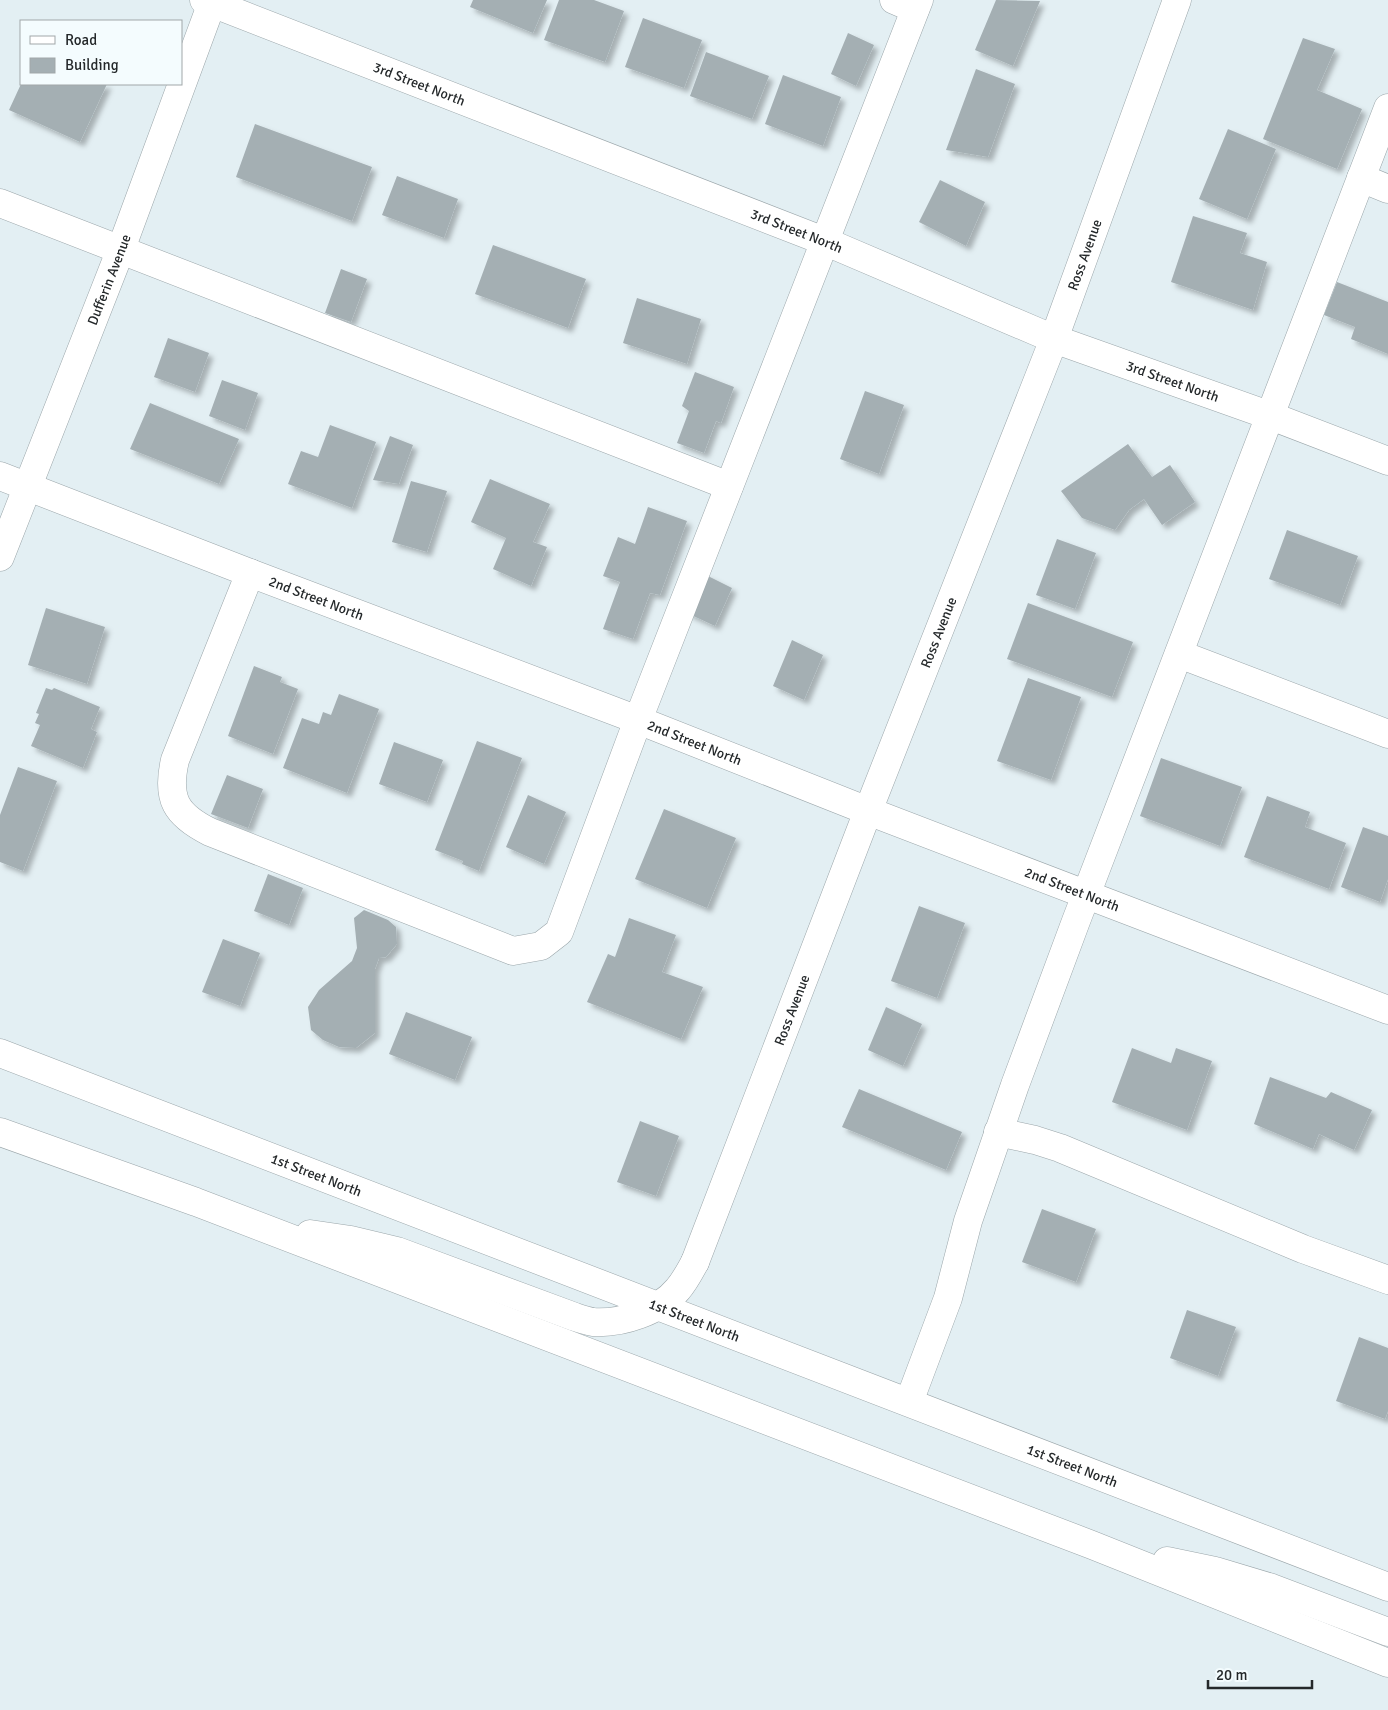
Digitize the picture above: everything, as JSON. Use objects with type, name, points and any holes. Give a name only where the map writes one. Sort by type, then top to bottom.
[{"type":"street","name":"Ross Avenue","points":[[694,1262],[868,811],[1054,339],[1177,0]]},
{"type":"street","name":"3rd Street North","points":[[210,1],[824,241],[1054,339],[1271,416],[1388,461]]},
{"type":"street","name":"Dufferin Avenue","points":[[182,79],[210,1]]},
{"type":"street","points":[[250,573],[175,760],[172,776],[173,796],[178,808],[192,823],[210,832],[513,951],[541,946],[559,932],[638,720],[824,241],[909,3]]},
{"type":"street","name":"Dufferin Avenue","points":[[0,557],[121,249],[180,85]]},
{"type":"street","points":[[909,1402],[948,1298],[968,1221],[998,1132],[1086,894],[1388,108]]},
{"type":"street","points":[[1361,178],[1388,189]]},
{"type":"street","points":[[0,203],[729,486]]},
{"type":"street","name":"2nd Street North","points":[[0,476],[1388,1010]]},
{"type":"street","points":[[1179,654],[1388,734]]},
{"type":"street","name":"1st Street North","points":[[0,1053],[1388,1587]]},
{"type":"street","points":[[0,1132],[247,1222],[1092,1546],[1388,1663]]},
{"type":"street","points":[[998,1132],[1060,1148],[1303,1249],[1388,1280]]},
{"type":"street","points":[[247,1222],[351,1240],[397,1251],[593,1322],[630,1317],[657,1305],[678,1290],[694,1262]]},
{"type":"street","points":[[694,1262],[690,1291],[696,1310],[712,1322],[749,1340]]},
{"type":"street","points":[[1092,1546],[1215,1571],[1272,1588],[1388,1632]]},
{"type":"building","points":[[473,0],[547,0],[533,33],[470,7]]},
{"type":"building","points":[[559,0],[594,0],[624,11],[605,62],[544,40]]},
{"type":"building","points":[[996,0],[1040,1],[1013,66],[975,50]]},
{"type":"building","points":[[643,18],[702,40],[684,88],[625,67]]},
{"type":"building","points":[[848,33],[874,45],[856,86],[831,74]]},
{"type":"building","points":[[1303,38],[1335,49],[1317,90],[1362,109],[1337,169],[1263,139]]},
{"type":"building","points":[[706,52],[769,76],[752,119],[690,96]]},
{"type":"building","points":[[976,69],[1015,84],[988,157],[946,150]]},
{"type":"building","points":[[783,75],[841,97],[823,146],[765,124]]},
{"type":"building","points":[[21,85],[107,85],[80,142],[9,110]]},
{"type":"building","points":[[255,124],[372,167],[352,221],[236,177]]},
{"type":"building","points":[[1228,129],[1276,149],[1247,219],[1199,199]]},
{"type":"building","points":[[397,176],[458,199],[444,238],[382,215]]},
{"type":"building","points":[[940,180],[985,202],[966,246],[919,222]]},
{"type":"building","points":[[1193,216],[1247,233],[1240,253],[1267,262],[1253,310],[1171,282]]},
{"type":"building","points":[[493,245],[586,279],[568,328],[475,294]]},
{"type":"building","points":[[341,269],[367,279],[351,322],[325,313]]},
{"type":"building","points":[[1337,282],[1388,302],[1388,354],[1351,339],[1355,327],[1324,315]]},
{"type":"building","points":[[637,298],[701,319],[687,364],[623,343]]},
{"type":"building","points":[[168,338],[209,353],[195,392],[154,377]]},
{"type":"building","points":[[695,372],[734,387],[721,423],[716,421],[704,453],[677,443],[689,411],[682,406]]},
{"type":"building","points":[[222,380],[258,393],[245,430],[209,416]]},
{"type":"building","points":[[865,391],[904,405],[879,474],[840,459]]},
{"type":"building","points":[[150,403],[239,439],[219,484],[130,449]]},
{"type":"building","points":[[330,425],[376,442],[352,508],[288,484],[301,451],[318,457]]},
{"type":"building","points":[[390,436],[413,445],[399,484],[373,480]]},
{"type":"building","points":[[1128,444],[1152,477],[1170,465],[1195,502],[1162,525],[1144,499],[1129,510],[1115,530],[1082,518],[1061,491]]},
{"type":"building","points":[[490,479],[550,504],[533,542],[547,547],[531,586],[493,569],[506,538],[471,522]]},
{"type":"building","points":[[411,481],[447,491],[427,552],[392,542]]},
{"type":"building","points":[[648,507],[687,521],[660,595],[650,593],[633,639],[603,629],[620,582],[603,576],[618,537],[635,544]]},
{"type":"building","points":[[1287,530],[1358,556],[1340,605],[1269,579]]},
{"type":"building","points":[[1057,539],[1096,553],[1075,609],[1036,595]]},
{"type":"building","points":[[704,574],[732,588],[715,626],[687,613]]},
{"type":"building","points":[[1028,603],[1133,642],[1112,697],[1007,659]]},
{"type":"building","points":[[46,608],[105,627],[87,684],[28,665]]},
{"type":"building","points":[[792,640],[823,655],[804,700],[773,686]]},
{"type":"building","points":[[254,666],[282,677],[280,682],[298,689],[273,754],[228,736]]},
{"type":"building","points":[[1028,678],[1081,697],[1051,780],[997,761]]},
{"type":"building","points":[[46,688],[52,690],[54,688],[100,707],[91,729],[97,732],[83,768],[31,746],[40,725],[35,723],[39,714],[36,713]]},
{"type":"building","points":[[339,694],[379,709],[347,793],[283,768],[302,718],[319,724],[323,712],[331,715]]},
{"type":"building","points":[[477,741],[522,758],[479,871],[462,864],[463,861],[435,850]]},
{"type":"building","points":[[394,742],[443,760],[427,802],[379,784]]},
{"type":"building","points":[[1161,758],[1242,787],[1220,846],[1140,816]]},
{"type":"building","points":[[18,767],[57,781],[23,871],[0,862],[0,815]]},
{"type":"building","points":[[227,775],[263,789],[248,828],[211,814]]},
{"type":"building","points":[[528,795],[566,812],[544,864],[506,847]]},
{"type":"building","points":[[1267,796],[1310,812],[1305,827],[1346,843],[1329,889],[1244,857]]},
{"type":"building","points":[[664,809],[736,838],[707,908],[635,879]]},
{"type":"building","points":[[1363,827],[1388,836],[1388,879],[1380,902],[1341,887]]},
{"type":"building","points":[[268,874],[303,888],[289,925],[254,911]]},
{"type":"building","points":[[919,906],[965,923],[937,998],[891,981]]},
{"type":"building","points":[[364,910],[388,920],[396,927],[397,944],[386,957],[379,958],[375,969],[375,1033],[356,1048],[339,1047],[323,1040],[311,1030],[308,1007],[319,990],[352,961],[357,948],[354,918]]},
{"type":"building","points":[[629,918],[676,935],[662,972],[703,987],[681,1039],[587,1002],[608,954],[615,957]]},
{"type":"building","points":[[223,939],[260,953],[240,1006],[202,992]]},
{"type":"building","points":[[886,1007],[922,1024],[903,1066],[868,1050]]},
{"type":"building","points":[[406,1012],[472,1037],[455,1080],[389,1054]]},
{"type":"building","points":[[1132,1048],[1171,1063],[1176,1048],[1212,1061],[1187,1130],[1112,1102]]},
{"type":"building","points":[[1270,1077],[1326,1098],[1331,1092],[1372,1110],[1354,1150],[1319,1134],[1313,1149],[1254,1124]]},
{"type":"building","points":[[859,1089],[962,1132],[946,1170],[842,1127]]},
{"type":"building","points":[[640,1121],[679,1136],[656,1196],[617,1182]]},
{"type":"building","points":[[1042,1209],[1096,1229],[1076,1282],[1022,1262]]},
{"type":"building","points":[[1187,1310],[1236,1327],[1218,1376],[1170,1358]]},
{"type":"building","points":[[1359,1337],[1388,1348],[1388,1411],[1385,1419],[1336,1401]]}]
